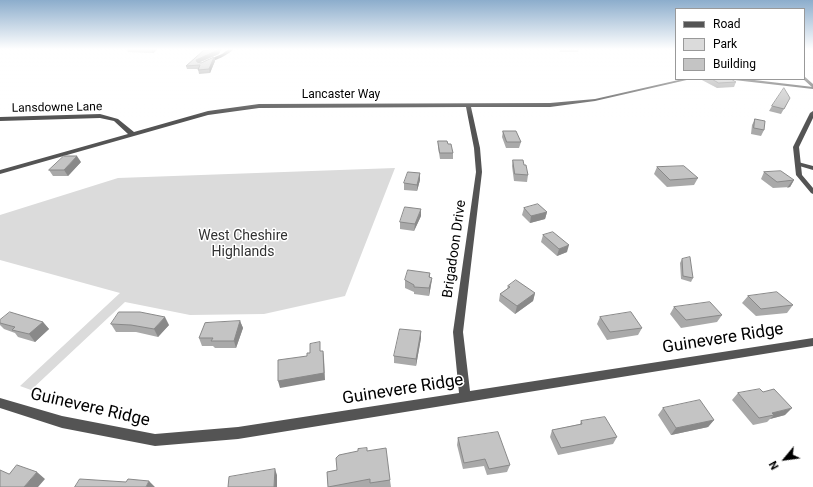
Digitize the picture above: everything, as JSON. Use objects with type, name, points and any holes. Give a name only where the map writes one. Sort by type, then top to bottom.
[{"type":"street","points":[[805,78],[813,87]]},
{"type":"street","name":"Lancaster Way","points":[[0,172],[208,113],[259,106],[550,105],[595,100],[685,80]]},
{"type":"street","points":[[744,80],[813,87]]},
{"type":"street","name":"Brigadoon Drive","points":[[465,397],[458,332],[479,172],[477,148],[468,105]]},
{"type":"street","points":[[813,113],[796,147],[800,175],[813,192]]},
{"type":"street","name":"Lansdowne Lane","points":[[0,119],[100,116],[116,120],[132,134]]},
{"type":"street","name":"Guinevere Ridge","points":[[2,406],[39,414],[62,422],[154,440],[238,433],[813,342]]},
{"type":"lane","points":[[798,164],[813,168]]},
{"type":"green space","name":"West Cheshire Highlands","points":[[395,168],[345,296],[264,314],[190,315],[125,302],[31,390],[20,386],[120,293],[0,260],[0,215],[118,178]]},
{"type":"building","points":[[714,80],[733,80],[736,82],[719,83]]},
{"type":"building","points":[[784,88],[790,98],[784,109],[772,106]]},
{"type":"building","points":[[755,119],[765,121],[764,130],[754,128]]},
{"type":"building","points":[[503,131],[516,131],[521,142],[507,142]]},
{"type":"building","points":[[438,141],[447,141],[448,144],[451,144],[453,153],[440,153]]},
{"type":"building","points":[[64,156],[77,156],[64,170],[49,170]]},
{"type":"building","points":[[513,160],[523,160],[524,165],[526,165],[528,175],[515,174]]},
{"type":"building","points":[[684,166],[698,178],[670,180],[657,167]]},
{"type":"building","points":[[781,171],[794,180],[777,182],[764,172]]},
{"type":"building","points":[[408,172],[420,173],[417,185],[404,183]]},
{"type":"building","points":[[538,204],[547,212],[531,216],[524,208]]},
{"type":"building","points":[[405,207],[421,209],[415,224],[400,222]]},
{"type":"building","points":[[553,232],[569,245],[559,249],[543,235]]},
{"type":"building","points":[[690,257],[693,278],[683,276],[682,259]]},
{"type":"building","points":[[408,270],[430,273],[429,277],[432,278],[429,288],[414,287],[414,285],[405,280]]},
{"type":"building","points":[[516,280],[535,293],[517,306],[500,294],[510,287],[508,286]]},
{"type":"building","points":[[777,292],[793,305],[761,309],[748,296]]},
{"type":"building","points":[[710,302],[722,315],[686,320],[674,307]]},
{"type":"building","points":[[10,312],[43,322],[29,334],[12,330],[15,327],[0,323],[0,320]]},
{"type":"building","points":[[119,312],[140,312],[165,317],[154,329],[131,325],[111,324]]},
{"type":"building","points":[[631,312],[642,328],[610,332],[600,317]]},
{"type":"building","points":[[240,321],[234,341],[211,341],[213,338],[199,338],[205,323]]},
{"type":"building","points":[[400,329],[421,331],[416,359],[394,356]]},
{"type":"building","points":[[320,342],[320,351],[323,351],[324,373],[278,381],[278,360],[307,356],[307,353],[310,353],[310,344]]},
{"type":"building","points":[[760,389],[763,392],[774,389],[792,408],[772,413],[774,415],[759,418],[738,393]]},
{"type":"building","points":[[700,400],[714,420],[676,428],[663,408]]},
{"type":"building","points":[[605,417],[617,437],[561,448],[552,430],[582,424],[581,421]]},
{"type":"building","points":[[498,432],[510,465],[489,469],[485,459],[464,463],[458,438]]},
{"type":"building","points":[[367,448],[367,451],[386,448],[390,480],[370,483],[370,479],[328,487],[327,472],[337,470],[336,458],[339,455],[358,451],[358,449]]},
{"type":"building","points":[[17,465],[37,472],[24,487],[0,487],[0,470],[9,474]]},
{"type":"building","points":[[275,469],[274,487],[228,487],[229,477]]},
{"type":"building","points":[[80,479],[126,482],[128,479],[149,481],[146,487],[75,487]]}]
